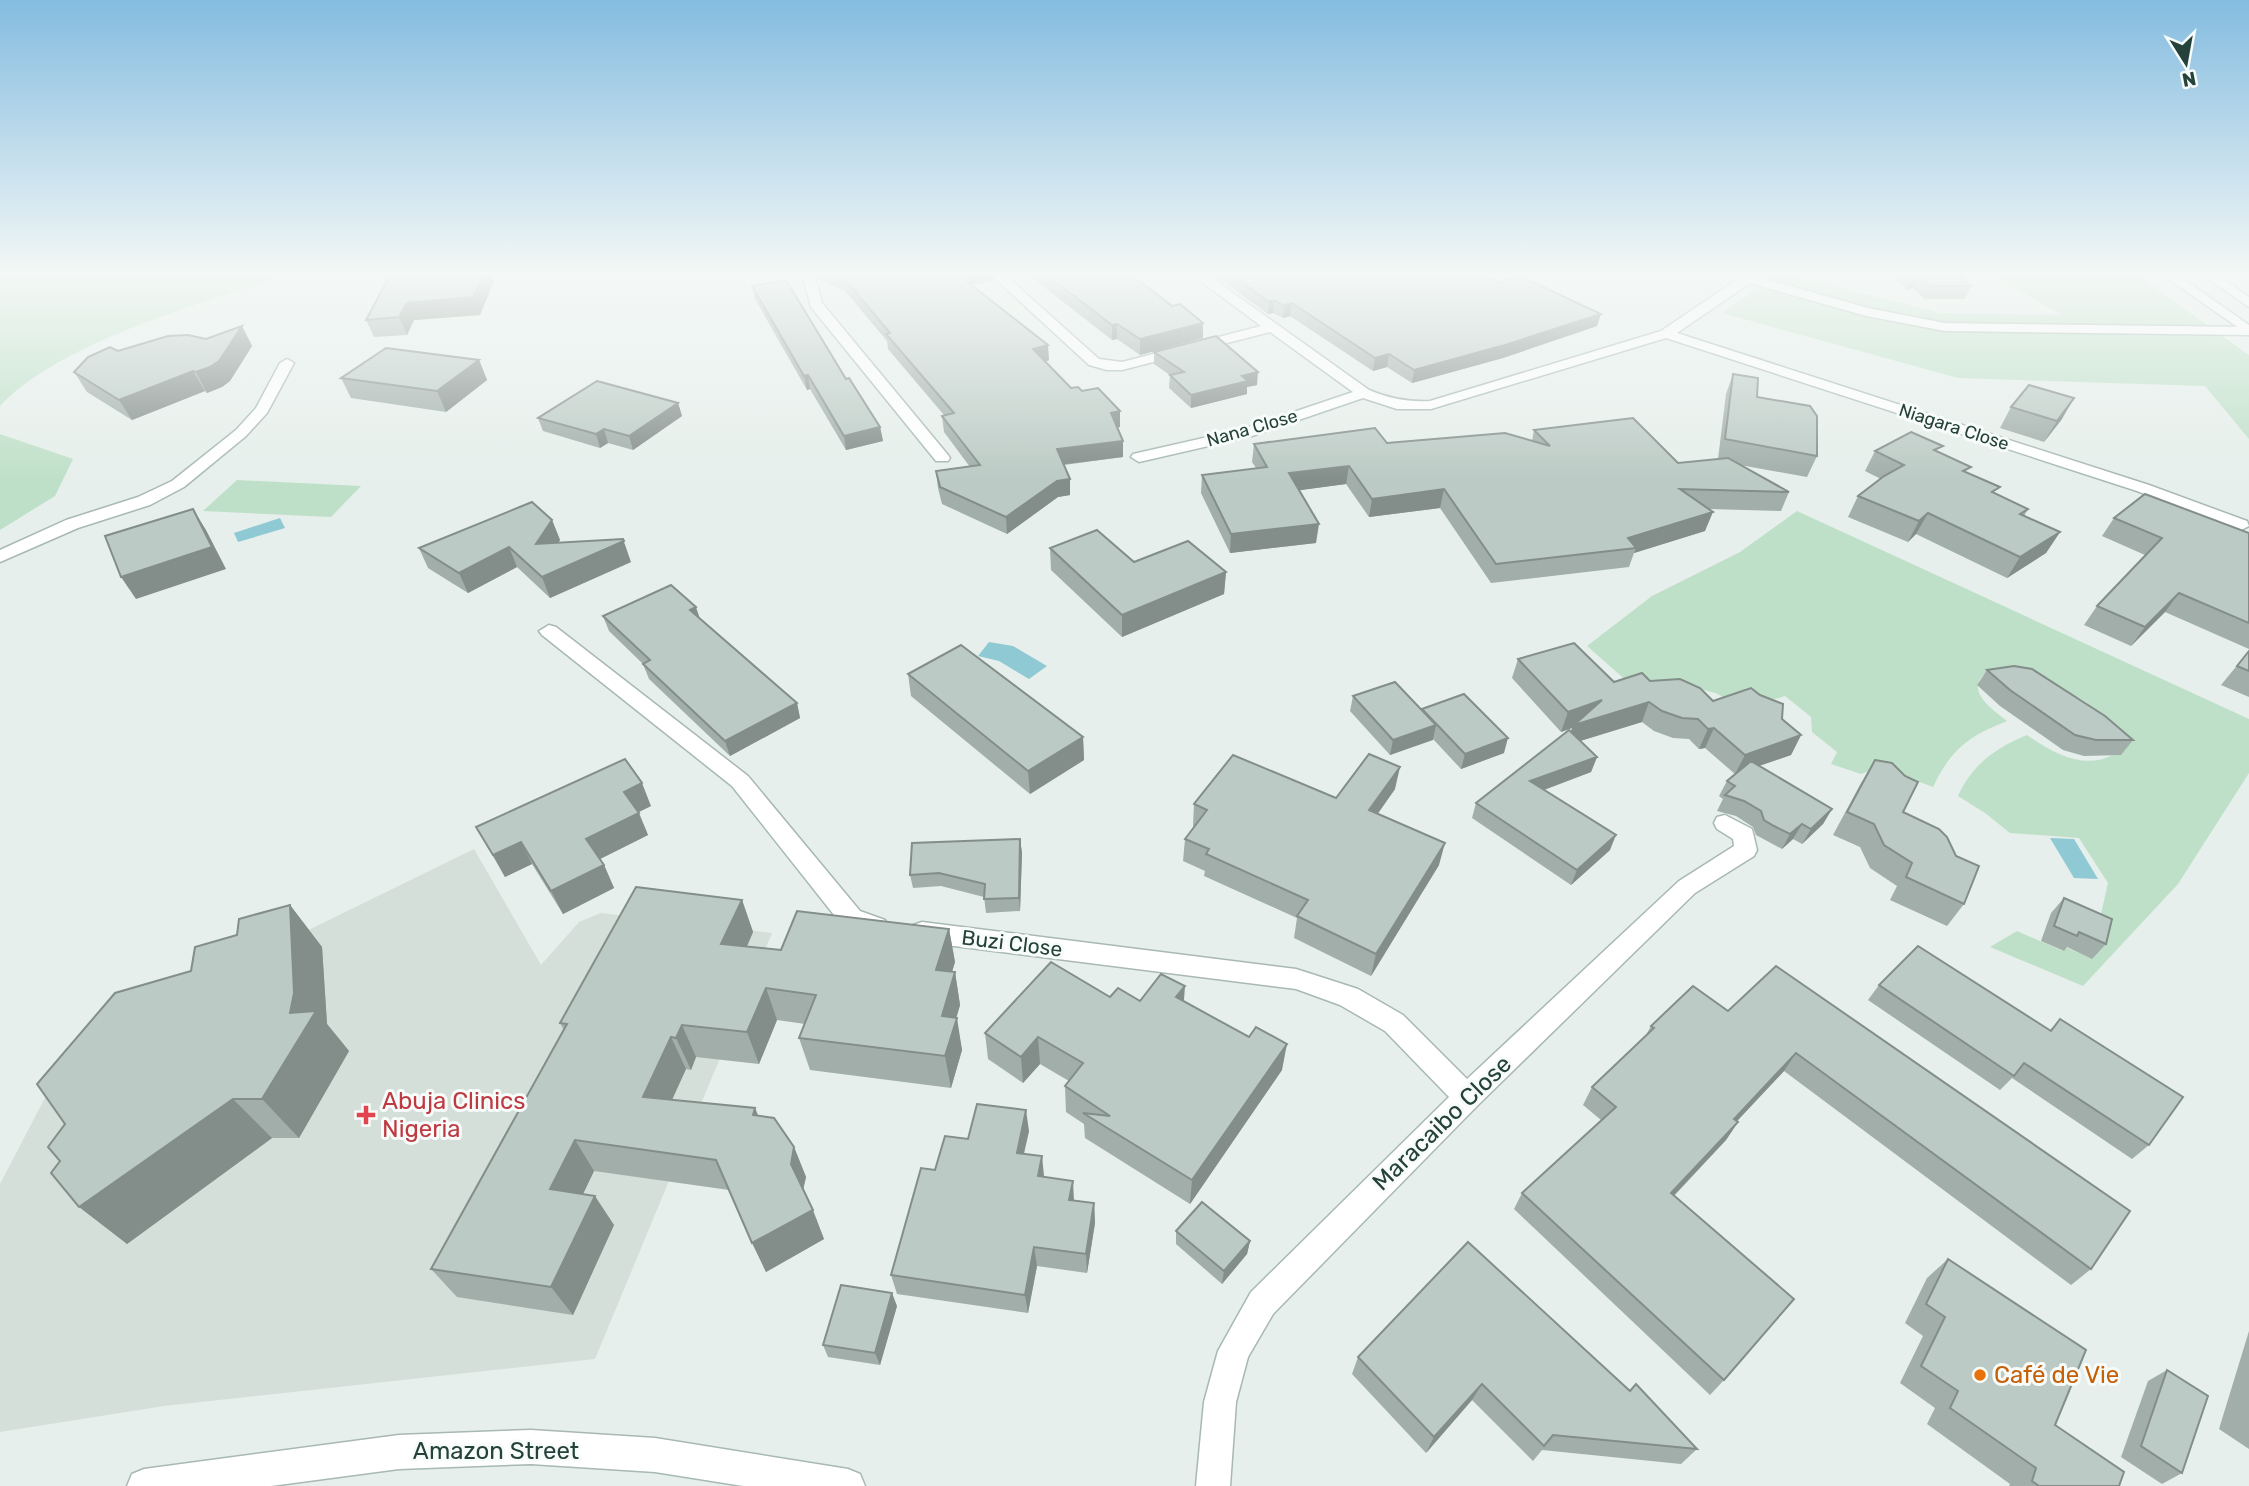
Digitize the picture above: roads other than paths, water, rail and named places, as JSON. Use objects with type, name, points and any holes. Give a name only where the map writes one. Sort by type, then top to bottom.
[{"type":"street","points":[[847,342],[942,458]]},
{"type":"street","points":[[1072,342],[1094,362],[1107,366],[1122,366],[1214,342]]},
{"type":"street","points":[[1294,342],[1364,393],[1389,405],[1410,407],[1431,405],[1638,342]]},
{"type":"street","name":"Niagara Close","points":[[1692,342],[2143,488],[2241,525]]},
{"type":"street","points":[[0,557],[72,524],[144,501],[178,484],[242,433],[262,410],[287,363]]},
{"type":"street","name":"Nana Close","points":[[1139,457],[1247,433],[1364,393]]},
{"type":"street","name":"Buzi Close","points":[[549,631],[740,780],[851,918],[872,926],[1296,979],[1349,997],[1394,1023],[1467,1097]]},
{"type":"street","name":"Maracaibo Close","points":[[1213,1486],[1220,1402],[1234,1351],[1262,1303],[1467,1097],[1687,887],[1746,849],[1744,835],[1726,823]]},
{"type":"street","name":"Amazon Street","points":[[144,1486],[399,1452],[531,1447],[655,1455],[848,1486]]},
{"type":"water","points":[[280,518],[285,528],[238,542],[234,533]]},
{"type":"water","points":[[989,642],[1013,646],[1047,666],[1029,679],[999,661],[978,656]]},
{"type":"water","points":[[2050,838],[2074,839],[2098,879],[2074,878]]},
{"type":"place","name":"Abuja Clinics Nigeria","points":[[366,1115]]},
{"type":"place","name":"Café de Vie","points":[[1980,1375]]}]
